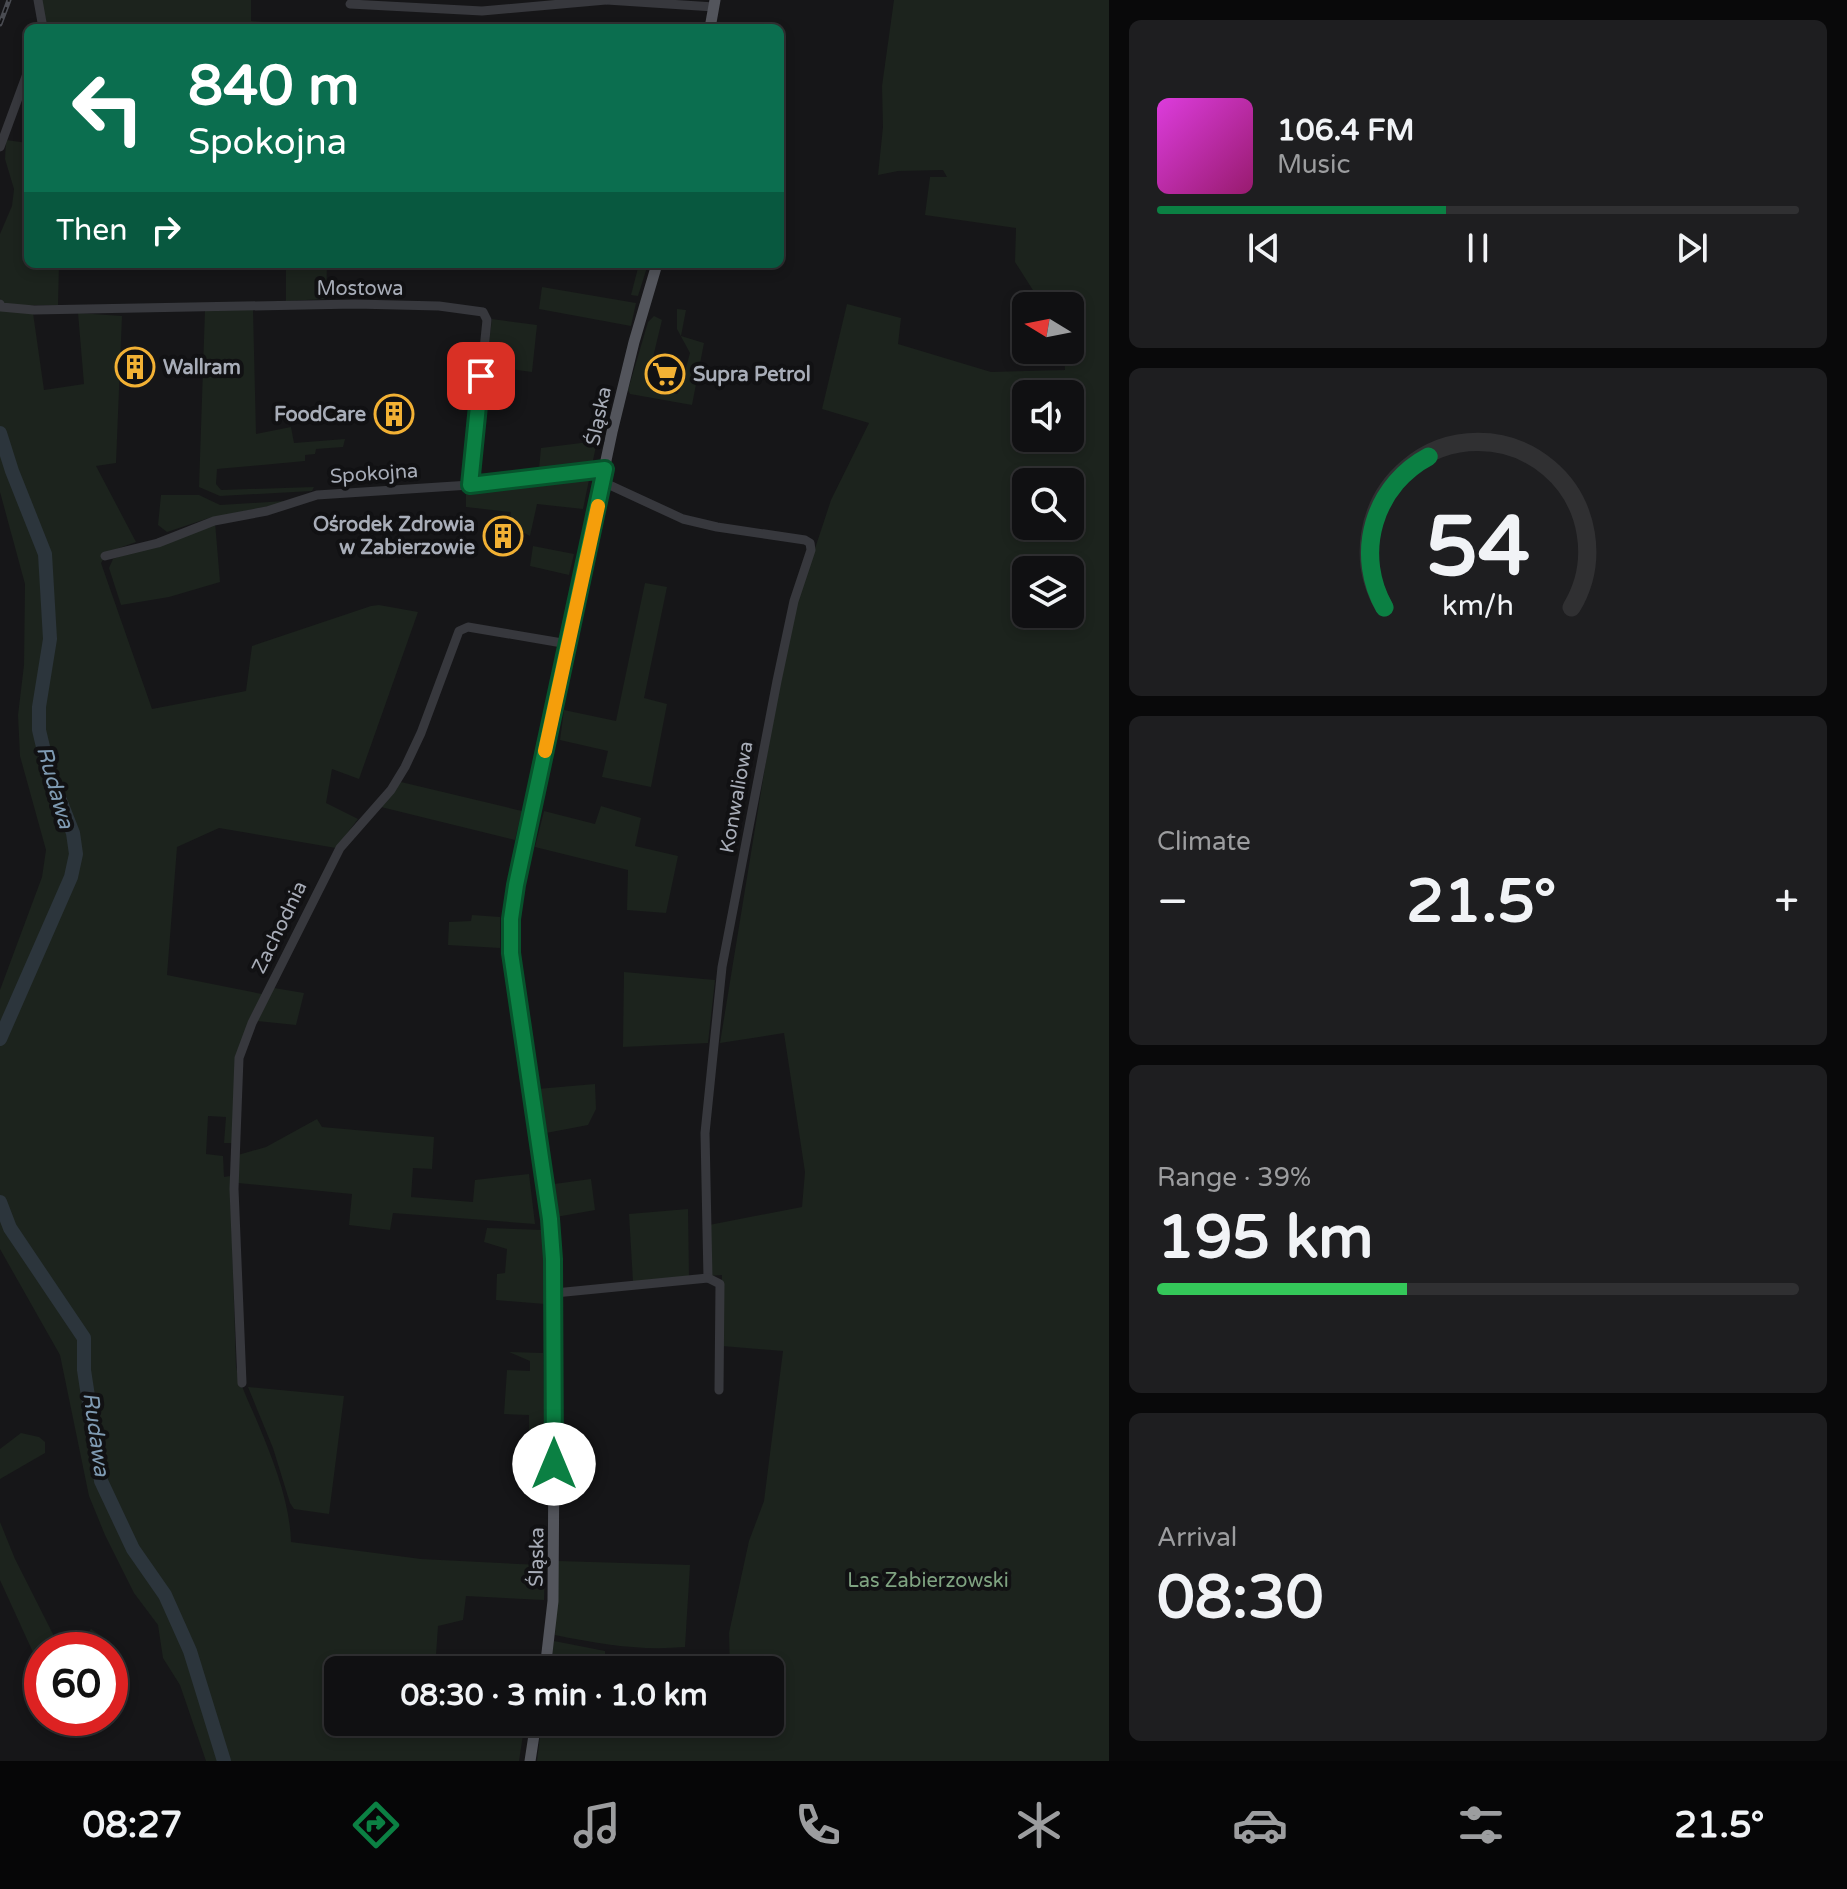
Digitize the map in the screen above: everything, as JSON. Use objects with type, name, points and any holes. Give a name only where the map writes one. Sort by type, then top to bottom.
[{"type":"main road","points":[[711,24],[714,4]]},
{"type":"main road","name":"Śląska","points":[[547,1656],[553,1601],[555,1293],[550,1219],[511,953],[511,919],[604,476],[634,342],[656,268]]},
{"type":"main road","points":[[530,1761],[534,1736]]},
{"type":"street","points":[[38,0],[42,24]]},
{"type":"street","points":[[350,4],[482,11],[607,0],[714,4]]},
{"type":"street","points":[[0,147],[24,82]]},
{"type":"street","name":"Mostowa","points":[[1,306],[62,309],[355,304],[439,306],[483,312],[487,320],[470,485]]},
{"type":"street","name":"Spokojna","points":[[105,556],[158,543],[214,521],[267,511],[317,495],[604,476]]},
{"type":"street","name":"Konwaliowa","points":[[604,476],[683,519],[805,540],[810,543],[811,550],[794,601],[779,668],[722,967],[705,1133],[708,1278],[720,1284],[719,1390]]},
{"type":"street","name":"Zachodnia","points":[[242,1383],[234,1189],[239,1058],[252,1023],[340,848],[391,790],[405,767],[459,631],[468,627],[568,644]]},
{"type":"street","points":[[555,1293],[708,1278]]},
{"type":"green space","points":[[38,0],[251,0],[251,21],[289,24],[40,24]]},
{"type":"green space","name":"Las Zabierzowski","points":[[894,0],[1109,0],[1109,1761],[537,1761],[540,1736],[784,1736],[784,1656],[730,1656],[729,1633],[749,1541],[764,1501],[783,1351],[722,1346],[722,1275],[708,1276],[709,1225],[802,1207],[805,1172],[784,1033],[720,1043],[782,663],[798,600],[831,500],[869,423],[822,409],[847,304],[901,318],[898,344],[991,372],[1065,370],[1065,364],[1084,364],[1084,292],[1034,292],[1015,262],[1016,228],[925,215],[930,177],[947,177],[943,170],[898,171],[878,175],[883,127],[882,86]]},
{"type":"green space","points":[[6,140],[24,142],[24,268],[59,268],[58,305],[2,305],[0,234],[12,206],[14,189],[5,159]]},
{"type":"green space","points":[[286,268],[327,268],[326,299],[286,301]]},
{"type":"green space","points":[[638,268],[647,268],[638,296],[631,295]]},
{"type":"green space","points":[[542,287],[636,303],[631,326],[539,309]]},
{"type":"green space","points":[[677,309],[686,310],[681,336],[704,343],[692,405],[630,394],[628,390],[648,322],[654,316],[662,320],[647,382],[654,389],[677,394],[680,390],[690,353],[677,329]]},
{"type":"green space","points":[[0,310],[33,313],[44,390],[84,384],[78,313],[122,316],[116,463],[96,466],[136,542],[108,552],[101,563],[152,709],[246,691],[252,646],[371,606],[418,612],[359,779],[332,769],[326,803],[358,819],[336,848],[219,828],[177,847],[167,975],[262,994],[235,1058],[234,1143],[224,1143],[226,1117],[208,1116],[206,1154],[223,1156],[224,1177],[230,1176],[236,1367],[280,1483],[288,1512],[291,1542],[421,1559],[540,1565],[540,1538],[546,1538],[544,1600],[466,1596],[463,1620],[438,1626],[436,1656],[324,1656],[324,1736],[523,1736],[519,1761],[206,1761],[180,1685],[163,1658],[158,1625],[134,1593],[89,1496],[60,1355],[0,1249],[0,990],[42,877],[46,850],[20,756],[18,715],[24,665],[25,584],[0,492]]},
{"type":"green space","points":[[205,310],[253,310],[256,434],[291,427],[294,443],[345,439],[343,447],[316,449],[315,454],[305,455],[305,461],[217,469],[216,484],[221,490],[314,487],[312,491],[220,496],[199,487]]},
{"type":"green space","points":[[492,319],[537,325],[532,372],[486,366]]},
{"type":"green space","points":[[597,441],[583,509],[537,504],[530,536],[509,525],[511,512],[466,507],[466,491],[538,481],[541,448]]},
{"type":"green space","points":[[161,495],[199,495],[220,505],[300,500],[209,518],[167,532],[158,525]]},
{"type":"green space","points":[[215,522],[220,582],[169,597],[121,605],[109,568],[113,559]]},
{"type":"green space","points":[[533,546],[574,554],[569,575],[530,566]]},
{"type":"green space","points":[[645,583],[667,587],[644,698],[667,704],[651,787],[602,777],[608,751],[560,740],[564,710],[616,721]]},
{"type":"green space","points":[[401,782],[522,811],[515,840],[381,807]]},
{"type":"green space","points":[[601,806],[641,818],[635,846],[678,856],[666,913],[627,910],[628,870],[535,847],[544,811],[595,824]]},
{"type":"green space","points":[[472,915],[500,917],[500,948],[448,945],[449,922],[471,921]]},
{"type":"green space","points":[[624,972],[715,980],[708,1043],[623,1047]]},
{"type":"green space","points":[[274,988],[304,993],[296,1025],[257,1021]]},
{"type":"green space","points":[[595,1084],[596,1109],[588,1125],[546,1133],[537,1089]]},
{"type":"green space","points":[[317,1119],[322,1127],[434,1137],[432,1169],[413,1168],[411,1197],[473,1202],[475,1180],[529,1174],[535,1224],[393,1213],[390,1230],[349,1225],[352,1194],[238,1183],[238,1155],[266,1147]]},
{"type":"green space","points":[[591,1179],[595,1210],[556,1217],[554,1184]]},
{"type":"green space","points":[[688,1209],[689,1277],[633,1282],[629,1214]]},
{"type":"green space","points":[[487,1228],[543,1230],[545,1304],[496,1300],[497,1274],[505,1273],[507,1249],[484,1242]]},
{"type":"green space","points":[[509,1352],[543,1353],[545,1446],[529,1446],[529,1415],[504,1414],[507,1370],[530,1371],[530,1361]]},
{"type":"green space","points":[[248,1387],[344,1396],[329,1514],[294,1509],[290,1503],[273,1448]]},
{"type":"green space","points":[[21,1433],[39,1437],[45,1442],[45,1453],[0,1479],[0,1449]]},
{"type":"green space","points":[[0,1522],[52,1632],[24,1633],[0,1580]]},
{"type":"green space","points":[[558,1561],[690,1565],[685,1647],[620,1646],[555,1635]]},
{"type":"green space","points":[[554,1641],[605,1651],[605,1656],[552,1656]]},
{"type":"waterway","name":"Rudawa","points":[[0,433],[45,554],[50,639],[39,707],[39,730],[49,772],[73,833],[76,854],[71,877],[0,1039]]},
{"type":"waterway","name":"Rudawa","points":[[0,1202],[10,1228],[84,1338],[84,1370],[101,1481],[133,1549],[165,1595],[190,1651],[224,1761]]},
{"type":"railway","points":[[0,24],[9,0]]},
{"type":"slow traffic","points":[[545,751],[598,506]]},
{"type":"place","name":"Wallram","points":[[135,367]]},
{"type":"place","name":"Supra Petrol","points":[[665,374]]},
{"type":"place","name":"FoodCare","points":[[394,414]]},
{"type":"place","name":"Ośrodek Zdrowia w Zabierzowie","points":[[503,536]]},
{"type":"route","points":[[481,376],[470,485],[605,469],[511,919],[511,953],[518,1011],[550,1219],[555,1293],[554,1464]]}]
